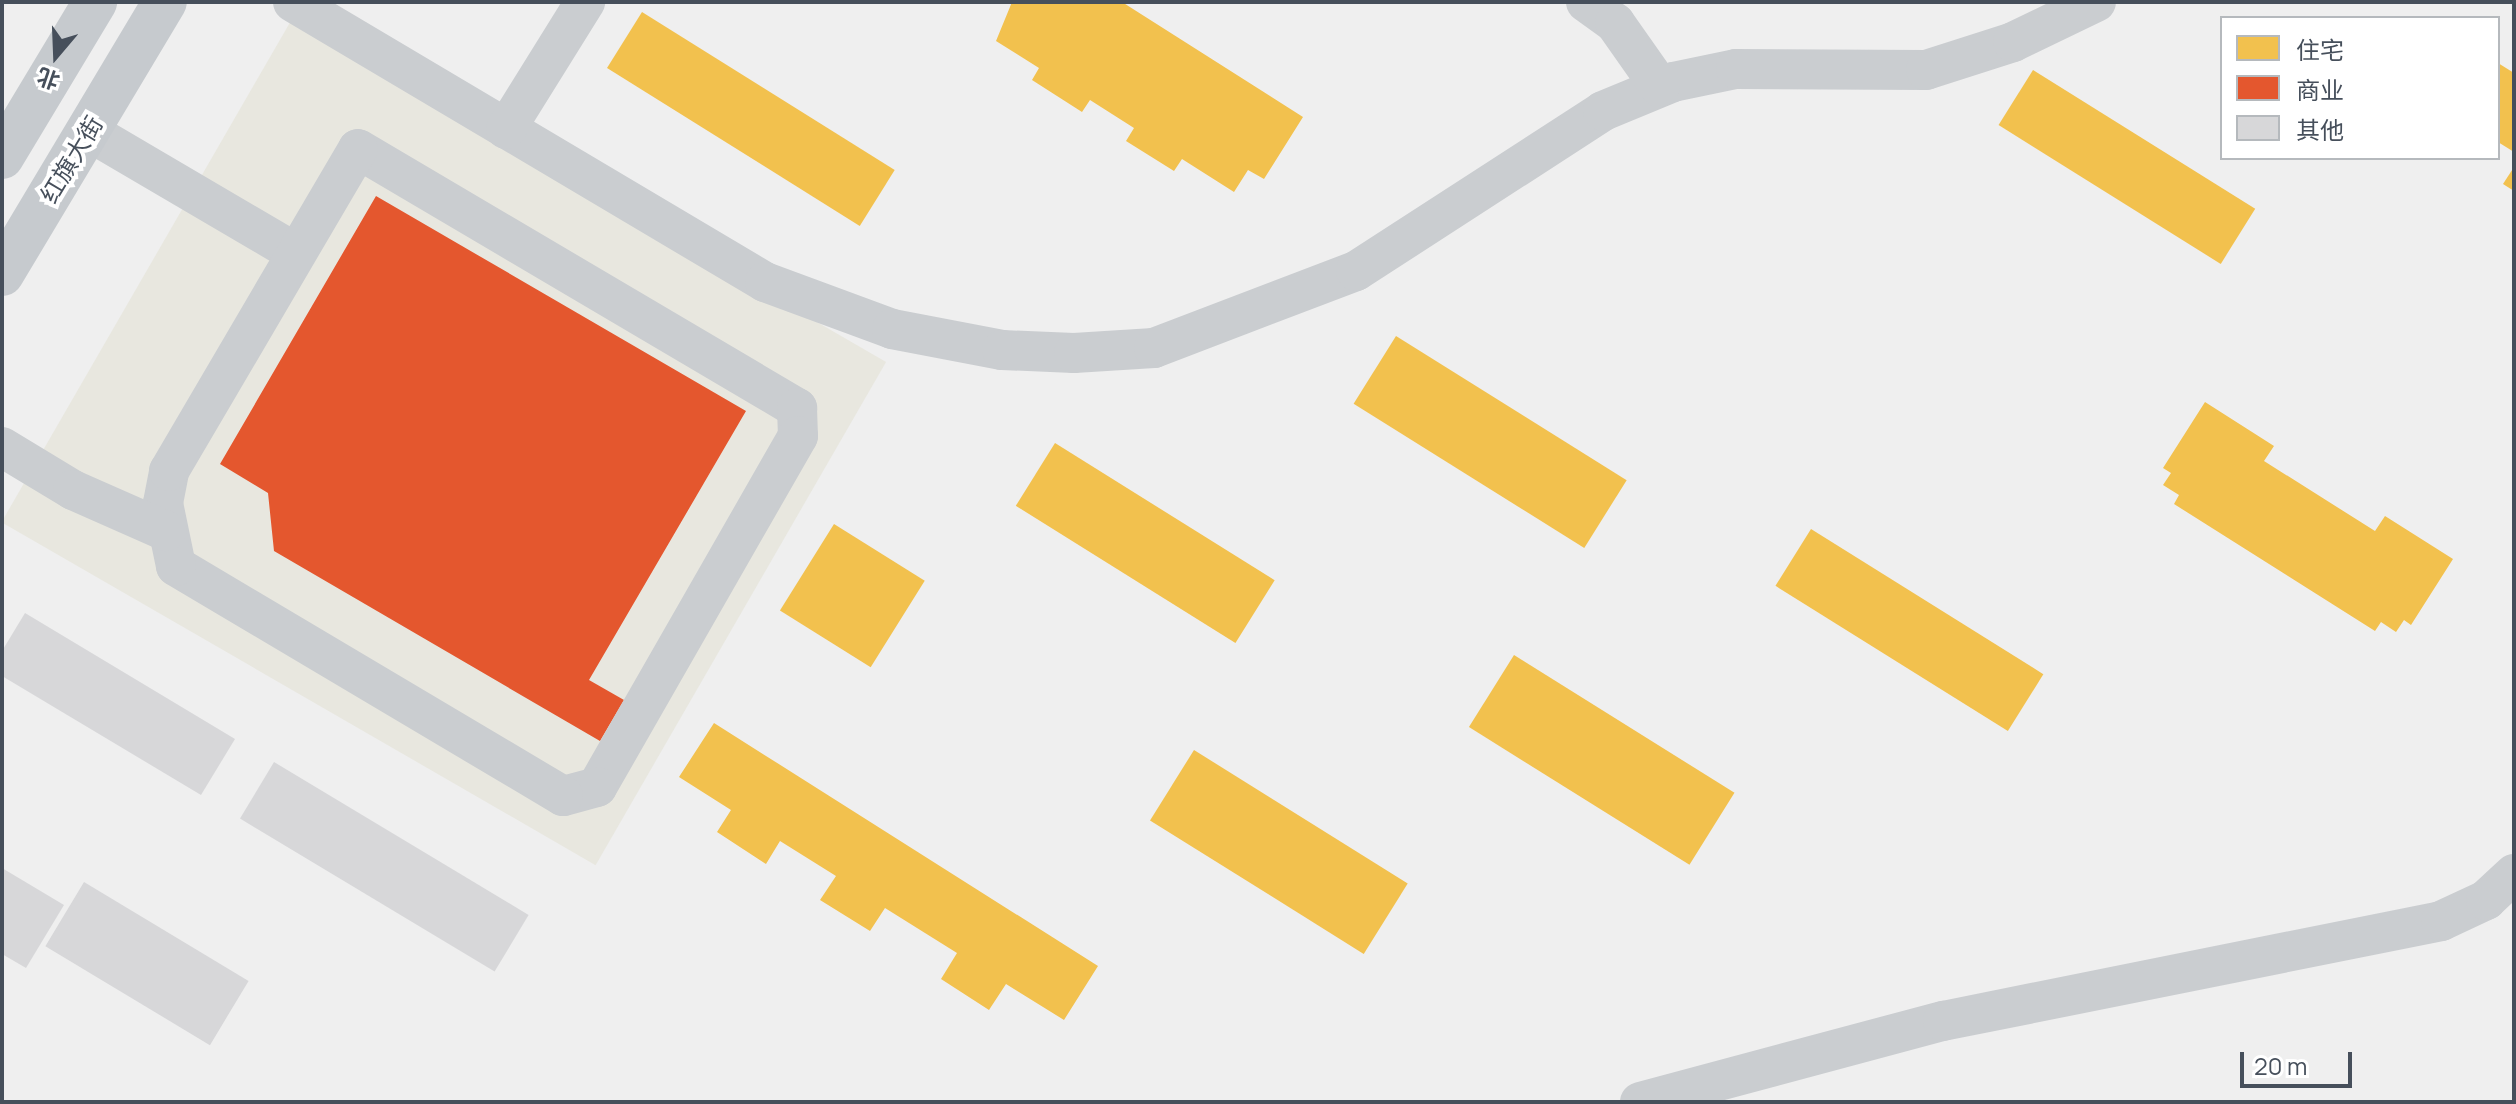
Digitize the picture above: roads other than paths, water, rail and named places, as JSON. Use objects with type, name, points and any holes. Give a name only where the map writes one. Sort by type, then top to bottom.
[{"type":"main road","points":[[2,157],[95,2]]},
{"type":"main road","name":"红旗大街","points":[[2,274],[165,2]]},
{"type":"street","points":[[293,2],[765,282],[834,311],[954,343],[1074,353],[1154,348],[1356,271],[1603,111],[1660,87],[1736,69],[1926,70],[2013,42],[2096,2]]},
{"type":"street","points":[[506,129],[585,2]]},
{"type":"street","points":[[1586,2],[1615,23],[1660,87]]},
{"type":"street","points":[[88,131],[296,253]]},
{"type":"street","points":[[358,149],[797,408],[798,436],[597,787],[563,796],[176,566],[166,531],[169,471],[296,253],[358,149]]},
{"type":"street","points":[[2,447],[73,490],[166,531]]},
{"type":"street","points":[[1640,1102],[1943,1021],[2441,921],[2486,900],[2514,874]]}]
